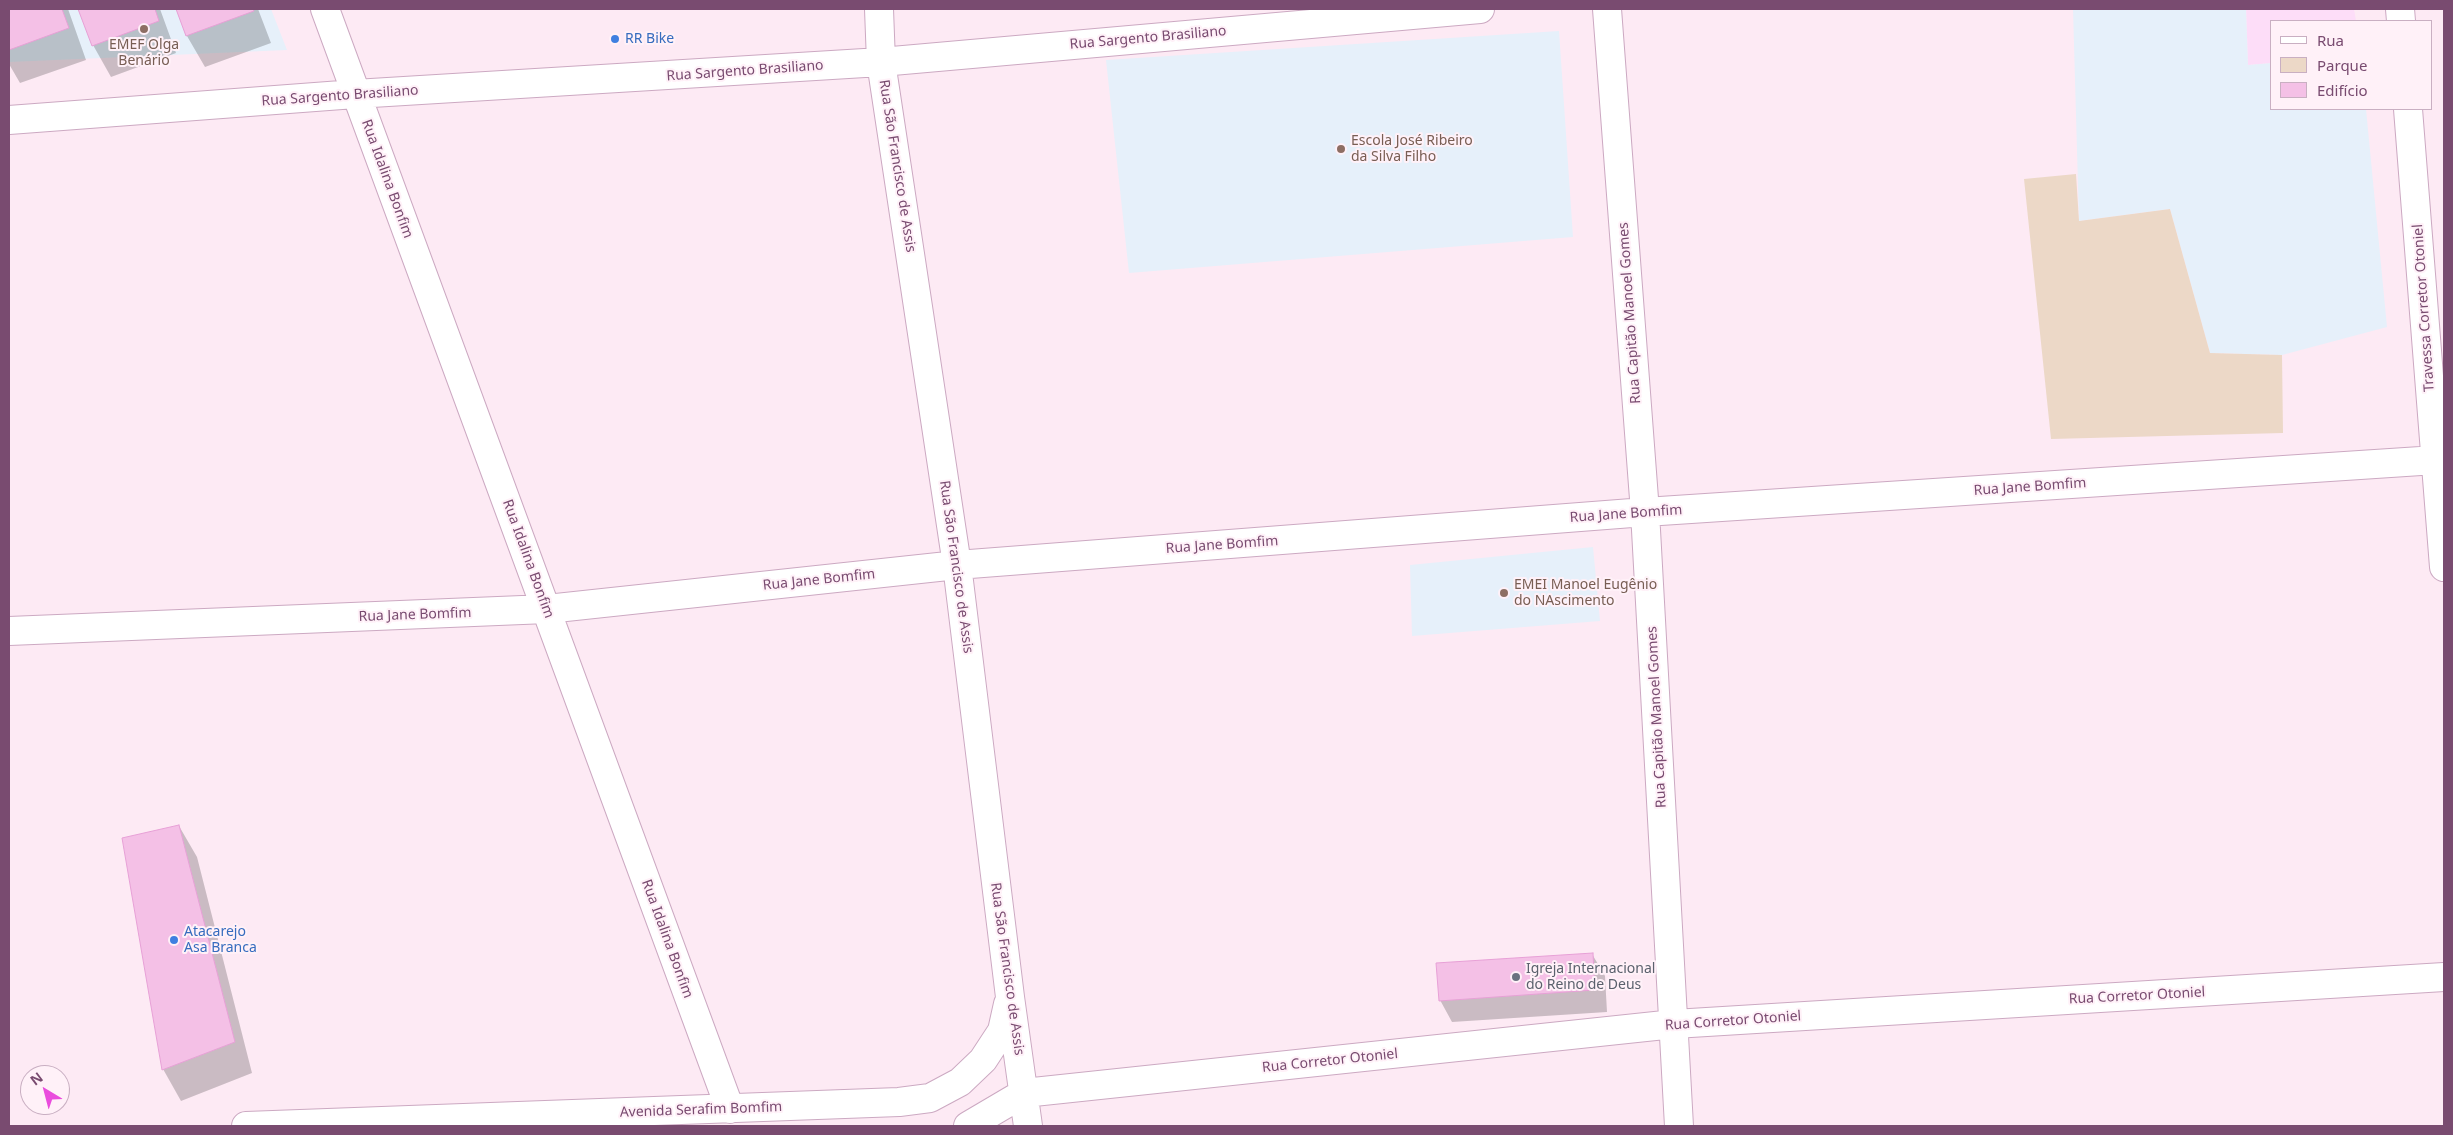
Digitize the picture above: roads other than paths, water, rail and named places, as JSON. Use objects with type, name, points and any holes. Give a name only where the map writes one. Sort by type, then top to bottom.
[{"type":"street","name":"Rua Idalina Bonfim","points":[[325,9],[730,1109]]},
{"type":"street","name":"Rua São Francisco de Assis","points":[[879,9],[881,62],[957,566],[1010,997],[1028,1126]]},
{"type":"street","name":"Rua Sargento Brasiliano","points":[[9,120],[355,94],[881,62],[1480,9]]},
{"type":"street","name":"Rua Capitão Manoel Gomes","points":[[1607,9],[1645,512],[1679,1126]]},
{"type":"street","name":"Travessa Corretor Otoniel","points":[[2408,110],[2444,567]]},
{"type":"street","name":"Rua Jane Bomfim","points":[[9,631],[547,609],[957,566],[1645,512],[2436,460]]},
{"type":"street","name":"Rua Corretor Otoniel","points":[[1024,1093],[1674,1024],[2444,978]]},
{"type":"street","name":"Avenida Serafim Bomfim","points":[[246,1126],[730,1109],[899,1102],[930,1098],[960,1082],[983,1060],[1002,1030],[1010,997]]},
{"type":"street","points":[[968,1126],[1024,1093]]},
{"type":"place","name":"EMEF Olga Benário","points":[[144,29]]},
{"type":"place","name":"RR Bike","points":[[615,39]]},
{"type":"place","name":"Escola José Ribeiro da Silva Filho","points":[[1341,149]]},
{"type":"place","name":"EMEI Manoel Eugênio do NAscimento","points":[[1504,593]]},
{"type":"place","name":"Atacarejo Asa Branca","points":[[174,940]]},
{"type":"place","name":"Igreja Internacional do Reino de Deus","points":[[1516,977]]}]
